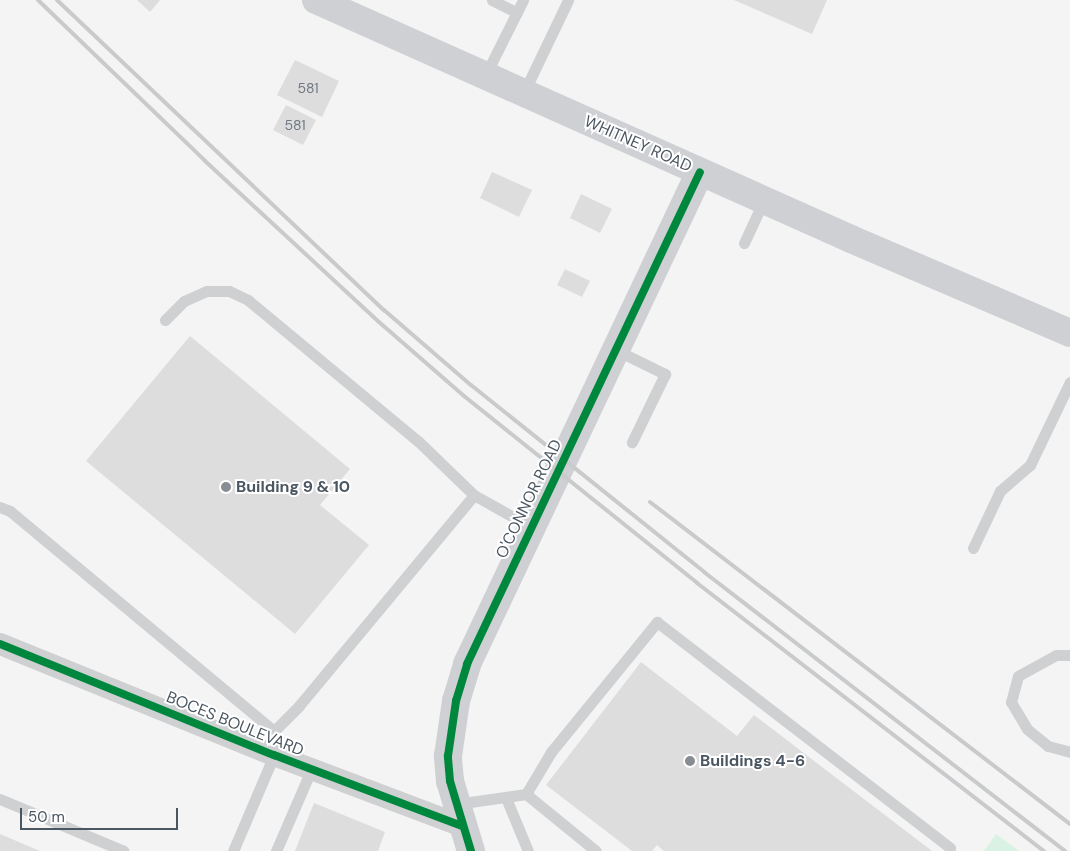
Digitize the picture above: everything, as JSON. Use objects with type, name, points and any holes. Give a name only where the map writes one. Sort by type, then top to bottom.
[{"type":"main road","name":"WHITNEY ROAD","points":[[316,0],[486,74],[700,172],[1070,332]]},
{"type":"main road","name":"O'CONNOR ROAD","points":[[471,851],[459,815],[448,756],[456,701],[467,664],[530,527],[700,172]]},
{"type":"street","name":"BOCES BOULEVARD","points":[[0,644],[311,770],[459,815]]},
{"type":"lane","points":[[492,0],[517,13]]},
{"type":"lane","points":[[486,74],[523,0]]},
{"type":"lane","points":[[524,92],[568,0]]},
{"type":"lane","points":[[744,244],[764,200]]},
{"type":"lane","points":[[166,320],[184,301],[206,291],[229,291],[248,300],[418,441],[474,495],[530,527]]},
{"type":"lane","points":[[616,350],[665,374],[632,442]]},
{"type":"lane","points":[[973,548],[1000,491],[1030,465],[1070,382]]},
{"type":"lane","points":[[233,851],[274,755],[274,731],[299,706],[474,495]]},
{"type":"lane","points":[[0,506],[10,511],[274,731]]},
{"type":"lane","points":[[459,815],[506,798],[526,794],[551,752],[657,622],[950,848]]},
{"type":"lane","points":[[1070,655],[1056,655],[1018,676],[1011,702],[1027,729],[1048,746],[1070,752]]},
{"type":"lane","points":[[276,851],[311,770]]},
{"type":"lane","points":[[526,794],[596,851]]},
{"type":"lane","points":[[506,798],[528,851]]},
{"type":"lane","points":[[0,799],[124,851]]},
{"type":"green space","points":[[996,834],[1019,851],[984,851]]},
{"type":"building","points":[[137,0],[160,0],[150,12]]},
{"type":"building","points":[[734,0],[827,0],[812,34]]},
{"type":"building","points":[[295,60],[339,81],[322,117],[277,95]]},
{"type":"building","points":[[286,105],[316,120],[303,145],[273,130]]},
{"type":"building","points":[[492,172],[532,190],[519,217],[480,198]]},
{"type":"building","points":[[581,194],[612,209],[600,233],[570,218]]},
{"type":"building","points":[[565,269],[590,281],[582,297],[557,285]]},
{"type":"building","name":"Building 9 & 10","points":[[190,336],[350,469],[320,505],[369,545],[295,634],[86,461]]},
{"type":"building","name":"Buildings 4-6","points":[[641,662],[737,736],[754,715],[932,851],[664,851],[657,845],[652,851],[632,851],[546,785]]},
{"type":"building","points":[[314,803],[385,832],[378,851],[295,851]]},
{"type":"building","points":[[0,834],[40,851],[0,851]]},
{"type":"railway","points":[[38,0],[204,160],[379,322],[464,396],[697,583],[1044,851]]},
{"type":"railway","points":[[57,0],[384,310],[471,385],[704,572],[1065,851]]},
{"type":"railway","points":[[650,502],[1070,824]]},
{"type":"cycle path","points":[[471,851],[450,781],[448,756],[456,701],[467,664],[700,172]]},
{"type":"cycle path","points":[[0,644],[274,755],[462,826]]},
{"type":"place","name":"Building 9 & 10","points":[[226,487]]},
{"type":"place","name":"Buildings 4-6","points":[[690,761]]}]
